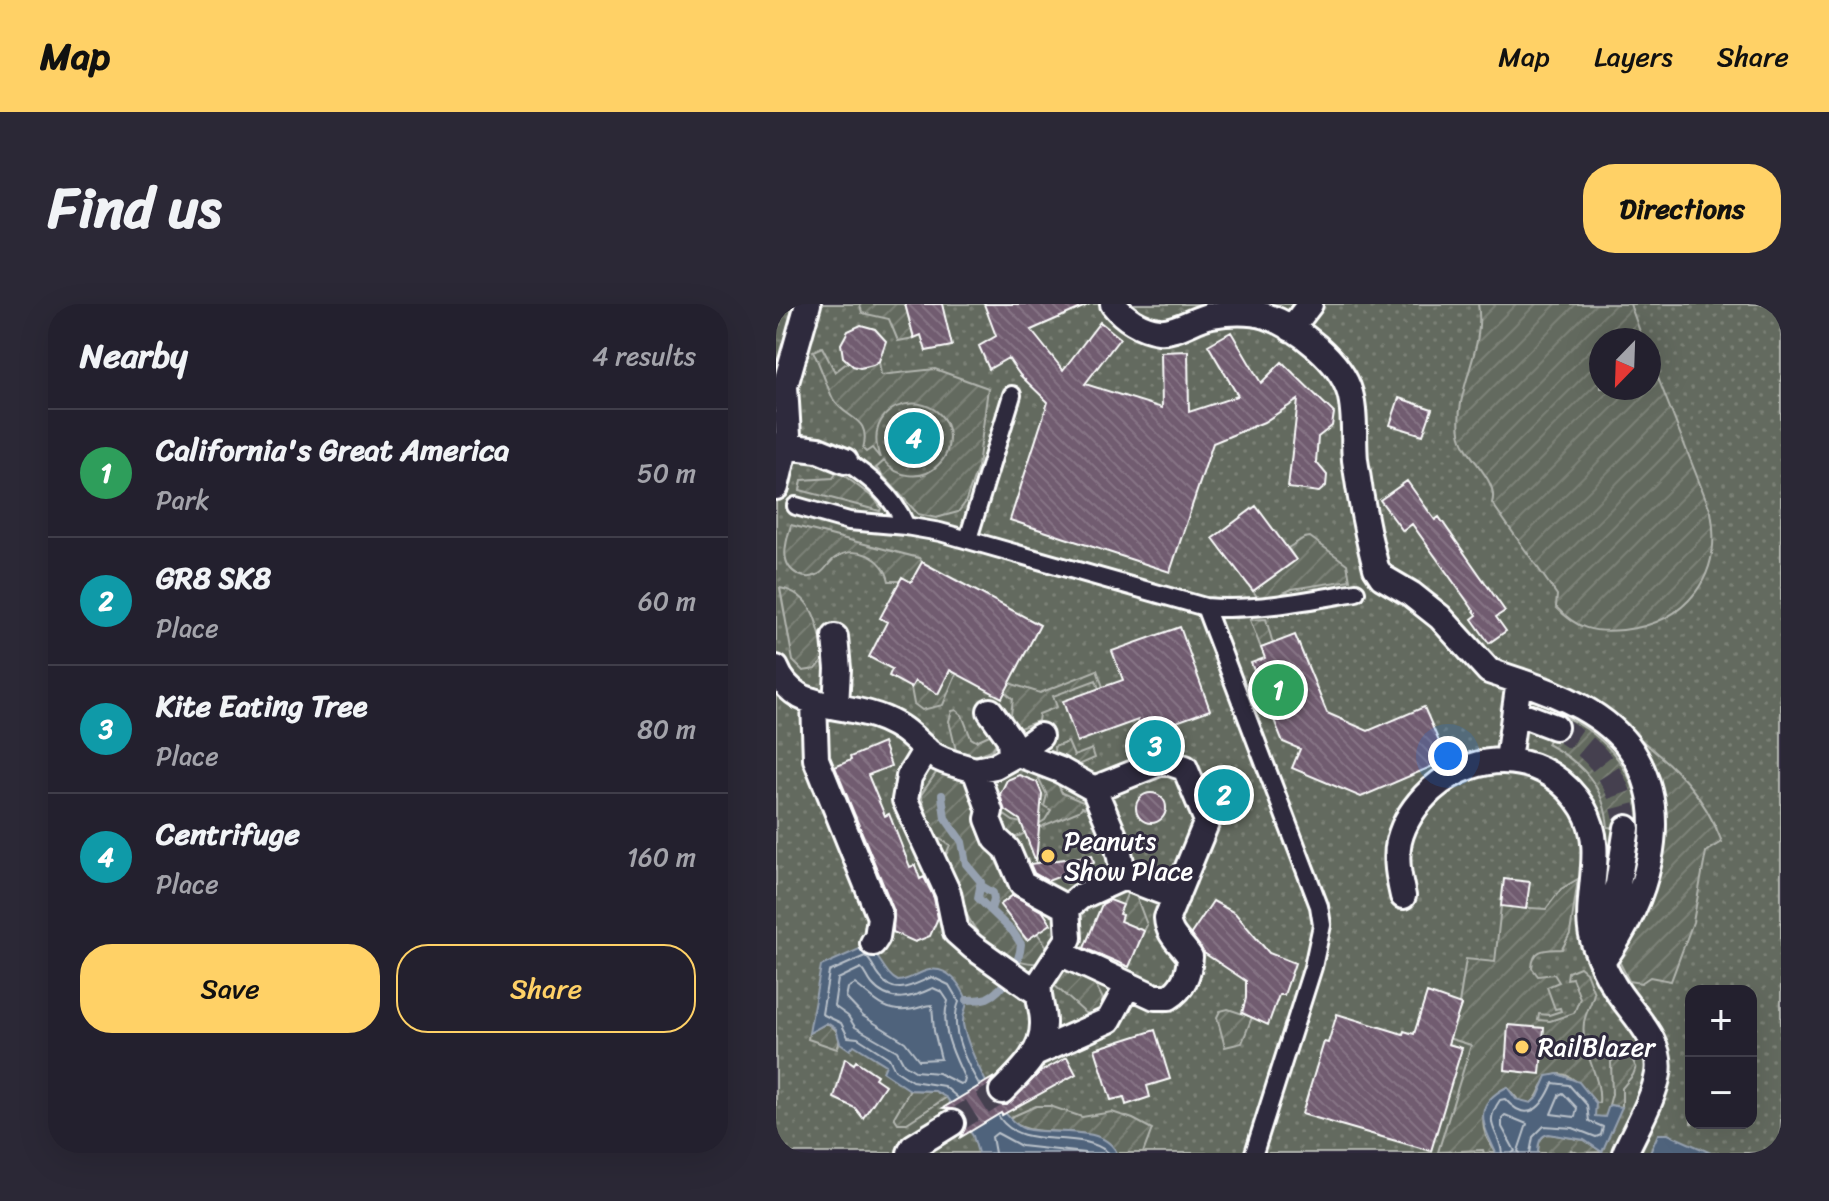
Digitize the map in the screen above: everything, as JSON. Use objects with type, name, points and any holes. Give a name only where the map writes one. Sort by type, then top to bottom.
[{"type":"street","points":[[778,480],[781,445],[789,422],[785,386],[808,304]]},
{"type":"street","points":[[1113,304],[1132,322],[1159,331],[1236,309],[1267,316],[1291,329],[1327,356],[1350,392],[1356,463],[1376,568],[1382,577],[1433,611],[1489,671],[1570,701],[1601,721],[1631,750],[1646,782],[1653,815],[1647,870],[1632,914],[1598,954]]},
{"type":"street","points":[[1291,329],[1310,304]]},
{"type":"street","points":[[781,445],[818,450],[845,461]]},
{"type":"street","points":[[835,637],[838,669],[825,704],[816,759],[880,917],[873,943]]},
{"type":"street","points":[[776,668],[788,688],[825,704],[867,712],[895,724],[910,732],[939,758],[975,770],[995,766],[1040,736]]},
{"type":"street","points":[[1508,760],[1519,681]]},
{"type":"street","points":[[990,711],[1008,733],[1012,744],[1011,757]]},
{"type":"street","points":[[1515,712],[1555,727]]},
{"type":"street","points":[[926,749],[909,777],[905,800],[948,893],[956,932],[1029,987],[1043,1023],[1037,1052]]},
{"type":"street","points":[[1011,757],[1021,755],[1035,759],[1094,789],[1117,843],[1124,877]]},
{"type":"street","points":[[1403,896],[1398,865],[1399,841],[1404,826],[1423,798],[1456,772],[1474,764],[1508,760],[1544,772],[1561,783],[1585,810],[1595,848],[1590,924],[1598,954],[1613,986],[1635,1011],[1657,1053],[1658,1074],[1625,1153]]},
{"type":"street","points":[[1060,953],[1162,998],[1175,993],[1185,978],[1190,957],[1168,927],[1167,918],[1207,821],[1185,768],[1164,761],[1094,789]]},
{"type":"street","points":[[975,770],[990,811],[988,819],[996,839],[1007,849],[1022,884],[1067,908]]},
{"type":"street","points":[[1598,954],[1618,884],[1627,828]]},
{"type":"street","points":[[1067,908],[1080,897],[1124,877],[1176,897]]},
{"type":"street","points":[[1029,987],[1043,977],[1069,938],[1067,908]]},
{"type":"street","points":[[1002,1091],[1037,1052],[1109,1020],[1128,985]]},
{"type":"street","points":[[910,1153],[913,1147],[952,1123]]},
{"type":"lane","points":[[968,539],[1012,395]]},
{"type":"lane","points":[[845,461],[890,498],[906,526]]},
{"type":"lane","points":[[796,506],[849,521],[906,526],[968,539],[1205,607],[1237,609],[1277,606],[1356,592]]},
{"type":"lane","points":[[1205,607],[1319,906],[1322,925],[1313,967],[1254,1153]]},
{"type":"shaded area","points":[[776,304],[1781,304],[1781,1153],[776,1153]]},
{"type":"shaded area","points":[[860,304],[905,304],[914,338],[898,341],[889,319],[862,313]]},
{"type":"shaded area","points":[[1478,304],[1630,304],[1639,328],[1589,328],[1589,400],[1661,400],[1661,385],[1711,512],[1713,535],[1705,576],[1696,592],[1665,618],[1646,626],[1623,630],[1594,630],[1579,625],[1556,607],[1557,595],[1492,503],[1491,486],[1467,450],[1460,432],[1461,401],[1478,337]]},
{"type":"shaded area","points":[[822,347],[835,372],[848,362],[863,368],[879,361],[881,375],[935,369],[988,388],[978,467],[965,503],[958,512],[936,518],[918,514],[876,468],[884,461],[903,474],[918,475],[932,470],[943,459],[948,448],[949,437],[944,420],[933,409],[920,404],[905,404],[891,410],[881,421],[876,437],[880,458],[872,448],[866,452],[863,449],[865,438],[861,424],[838,406],[830,393],[813,351]]},
{"type":"shaded area","points":[[838,471],[875,499],[880,511],[800,490],[802,480],[833,478]]},
{"type":"shaded area","points":[[791,525],[919,558],[922,562],[911,582],[902,577],[900,581],[889,581],[875,559],[852,552],[835,558],[820,574],[804,577],[792,571],[786,559]]},
{"type":"shaded area","points":[[1310,537],[1347,564],[1350,580],[1258,598],[1253,591],[1296,560],[1288,548]]},
{"type":"shaded area","points":[[780,588],[801,597],[813,614],[825,658],[816,669],[803,671],[793,661]]},
{"type":"shaded area","points":[[1266,619],[1273,644],[1261,648],[1250,620]]},
{"type":"shaded area","points":[[950,670],[956,674],[943,705],[922,710],[914,704],[911,688],[915,681],[938,693]]},
{"type":"shaded area","points":[[1097,670],[1103,687],[1099,689],[1096,680],[1053,696],[1057,707],[1039,714],[1038,721],[1017,729],[1010,722],[1013,699],[1005,692],[1009,683],[1040,693]]},
{"type":"shaded area","points":[[956,710],[962,715],[971,738],[976,741],[996,732],[1000,736],[992,750],[966,759],[957,755],[949,721],[952,711]]},
{"type":"shaded area","points":[[1561,715],[1593,734],[1618,760],[1635,792],[1641,829],[1608,827],[1602,799],[1590,777],[1571,759],[1547,744]]},
{"type":"shaded area","points":[[1618,720],[1665,760],[1691,788],[1703,803],[1722,842],[1706,852],[1693,922],[1671,981],[1650,977],[1641,983],[1629,981],[1617,957],[1652,876],[1664,832],[1665,812],[1657,785]]},
{"type":"shaded area","points":[[1068,742],[1074,756],[1092,749],[1095,758],[1079,765],[1062,756],[1059,763],[1055,760],[1054,747]]},
{"type":"shaded area","points":[[938,770],[970,779],[980,804],[975,823],[981,839],[991,849],[1008,887],[1016,893],[1000,905],[1026,940],[1037,933],[1048,948],[1048,953],[1038,963],[1018,960],[994,949],[968,917],[945,865],[950,845],[933,835],[921,795]]},
{"type":"shaded area","points":[[1041,772],[1055,778],[1062,793],[1090,805],[1088,809],[1082,807],[1014,838],[1009,835],[1000,812],[1013,821],[1035,826],[1045,820],[1051,810],[1044,806],[1047,795],[1038,777]]},
{"type":"shaded area","points":[[1578,879],[1570,934],[1562,949],[1538,953],[1532,968],[1538,976],[1554,974],[1559,982],[1547,987],[1555,1009],[1560,1008],[1561,1011],[1539,1014],[1538,1020],[1550,1021],[1574,1013],[1580,998],[1572,978],[1567,979],[1568,972],[1580,967],[1586,972],[1594,993],[1585,1019],[1584,1034],[1599,1103],[1566,1075],[1552,1076],[1531,1103],[1520,1102],[1507,1087],[1490,1101],[1484,1114],[1486,1136],[1496,1153],[1484,1153],[1483,1150],[1438,1152],[1471,1045],[1448,1038],[1461,1005],[1466,959],[1495,962],[1501,906],[1546,909],[1561,889]]},
{"type":"shaded area","points":[[1128,892],[1136,896],[1147,925],[1144,931],[1120,921],[1122,916],[1119,914]]},
{"type":"shaded area","points":[[1064,967],[1084,974],[1096,985],[1103,999],[1099,1011],[1084,1012],[1053,984]]},
{"type":"shaded area","points":[[1228,1009],[1252,1017],[1242,1043],[1225,1047],[1217,1017],[1220,1011]]},
{"type":"shaded area","points":[[827,1023],[838,1034],[837,1049],[808,1039],[809,1033]]},
{"type":"shaded area","points":[[1620,1053],[1630,1055],[1636,1067],[1622,1088],[1622,1107],[1609,1105],[1612,1094],[1611,1062]]},
{"type":"shaded area","points":[[910,1090],[935,1091],[947,1097],[907,1123],[898,1123],[894,1117]]},
{"type":"shaded area","points":[[1036,1106],[1050,1106],[1082,1117],[1112,1112],[1152,1129],[1143,1153],[1117,1153],[1106,1142],[1092,1136],[1031,1130],[1009,1118]]},
{"type":"shaded area","points":[[1549,1134],[1585,1140],[1602,1152],[1578,1153],[1571,1150],[1570,1153],[1538,1153],[1541,1138]]},
{"type":"water","points":[[866,946],[898,981],[936,970],[948,974],[957,983],[967,1000],[963,1024],[971,1050],[986,1083],[1016,1123],[1036,1131],[1088,1134],[1110,1144],[1117,1153],[978,1153],[973,1136],[947,1098],[935,1091],[910,1090],[883,1072],[886,1065],[854,1045],[850,1050],[840,1043],[836,1029],[827,1023],[809,1033],[821,966]]},
{"type":"water","points":[[1558,1074],[1579,1082],[1596,1103],[1595,1116],[1605,1117],[1609,1105],[1622,1107],[1602,1152],[1584,1140],[1549,1134],[1541,1138],[1538,1153],[1496,1153],[1484,1125],[1484,1108],[1488,1101],[1507,1087],[1516,1099],[1531,1103],[1538,1097],[1547,1076]]},
{"type":"water","points":[[1658,1134],[1668,1134],[1711,1153],[1650,1153]]},
{"type":"building","points":[[905,304],[942,304],[952,346],[926,351],[921,335],[914,338]]},
{"type":"building","points":[[984,304],[1090,304],[1031,330],[1063,370],[1100,322],[1120,338],[1085,384],[1162,408],[1161,352],[1188,351],[1189,412],[1238,396],[1208,345],[1231,332],[1261,383],[1282,362],[1334,413],[1332,426],[1318,437],[1316,462],[1327,475],[1326,486],[1319,492],[1288,488],[1298,400],[1264,422],[1213,443],[1170,572],[1010,520],[1048,402],[1020,375],[1008,358],[989,369],[979,346],[996,336]]},
{"type":"building","points":[[861,325],[875,329],[886,341],[879,361],[860,368],[843,357],[841,344],[848,331]]},
{"type":"building","points":[[1399,398],[1432,409],[1423,435],[1390,425]]},
{"type":"building","points":[[1407,481],[1435,520],[1439,517],[1505,611],[1496,617],[1506,631],[1489,643],[1472,619],[1477,615],[1412,524],[1403,531],[1380,500]]},
{"type":"building","points":[[1256,506],[1296,560],[1253,591],[1213,538]]},
{"type":"building","points":[[922,562],[1040,625],[1002,698],[950,670],[938,694],[915,681],[911,688],[889,676],[892,669],[869,657],[887,622],[880,618],[902,577],[911,582]]},
{"type":"building","points":[[1180,627],[1210,710],[1143,734],[1138,720],[1077,742],[1063,701],[1123,680],[1112,651]]},
{"type":"building","points":[[1295,635],[1327,713],[1368,731],[1424,707],[1447,760],[1361,797],[1292,768],[1300,749],[1283,742],[1251,663],[1265,658],[1261,648]]},
{"type":"building","points":[[883,743],[891,766],[868,775],[885,816],[889,814],[910,867],[915,865],[920,879],[924,877],[934,898],[938,918],[930,936],[915,942],[893,932],[894,911],[835,767]]},
{"type":"building","points":[[1019,775],[1037,782],[1042,794],[1036,862],[1020,820],[1004,809],[1000,794],[1007,780]]},
{"type":"building","points":[[1151,793],[1162,797],[1166,808],[1162,819],[1151,823],[1140,819],[1136,808],[1140,797]]},
{"type":"building","points":[[1092,855],[1094,863],[1048,881],[1034,873],[1030,864]]},
{"type":"building","points":[[1504,879],[1530,882],[1526,909],[1501,906]]},
{"type":"building","points":[[1013,895],[1043,912],[1051,924],[1027,940],[1000,905]]},
{"type":"building","points":[[1110,900],[1123,905],[1120,921],[1144,931],[1129,967],[1084,948],[1102,904]]},
{"type":"building","points":[[1213,901],[1235,913],[1269,953],[1295,963],[1284,995],[1279,995],[1268,1025],[1242,1013],[1246,981],[1204,953],[1191,934]]},
{"type":"building","points":[[1427,993],[1461,1005],[1448,1044],[1462,1048],[1431,1151],[1302,1114],[1324,1042],[1328,1043],[1337,1014],[1403,1034],[1404,1031],[1414,1034]]},
{"type":"building","points":[[1508,1025],[1544,1028],[1540,1074],[1505,1070]]},
{"type":"building","points":[[1155,1030],[1170,1079],[1147,1086],[1150,1097],[1126,1105],[1124,1097],[1111,1100],[1095,1049]]},
{"type":"building","points":[[1067,1057],[1076,1074],[961,1137],[967,1123],[964,1115],[958,1110],[943,1108],[994,1077],[988,1086],[988,1096],[997,1105],[1007,1105],[1040,1072]]},
{"type":"building","points":[[845,1058],[854,1064],[856,1061],[877,1075],[875,1078],[885,1085],[863,1118],[855,1108],[834,1098]]},
{"type":"waterway","points":[[942,795],[945,818],[962,842],[966,864],[981,882],[978,898],[1021,944],[1005,983],[987,998],[967,1000]]},
{"type":"waterway","points":[[980,885],[993,893],[991,909]]},
{"type":"tunnel","points":[[1555,727],[1583,745],[1605,767],[1620,795],[1627,828]]},
{"type":"tunnel","points":[[952,1123],[1002,1091]]},
{"type":"place","name":"Centrifuge","points":[[914,438]]},
{"type":"place","name":"California's Great America","points":[[1278,690]]},
{"type":"place","name":"Kite Eating Tree","points":[[1155,746]]},
{"type":"place","name":"GR8 SK8","points":[[1224,795]]},
{"type":"place","name":"Peanuts Show Place","points":[[1048,856]]},
{"type":"place","name":"RailBlazer","points":[[1522,1047]]}]
